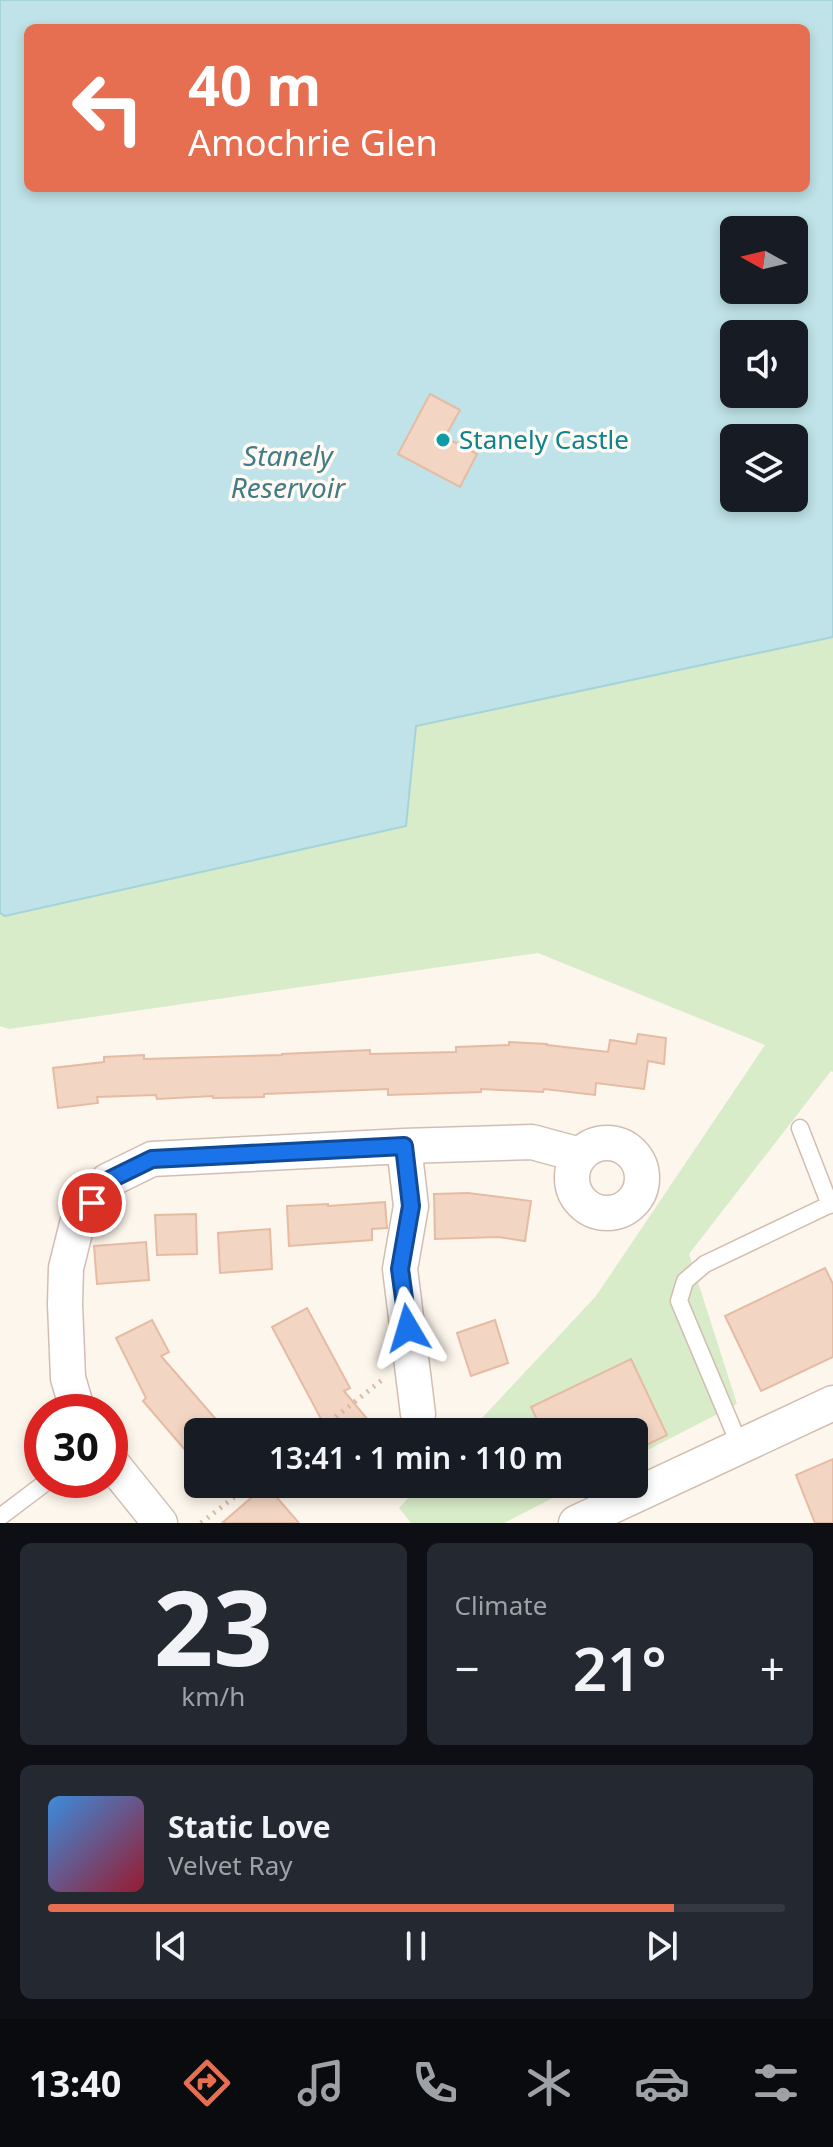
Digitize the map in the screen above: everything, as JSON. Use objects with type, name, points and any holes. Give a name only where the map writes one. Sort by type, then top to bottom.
[{"type":"street","points":[[73,1394],[68,1378],[65,1304],[66,1268],[77,1224],[107,1181],[152,1159],[532,1142],[580,1155]]},
{"type":"street","points":[[404,1146],[411,1206],[400,1269],[418,1414]]},
{"type":"street","points":[[576,1523],[833,1403]]},
{"type":"street","points":[[128,1483],[160,1523]]},
{"type":"lane","points":[[740,1446],[679,1301],[685,1281],[705,1264],[831,1204],[800,1128]]},
{"type":"lane","points":[[0,1517],[25,1498]]},
{"type":"path","points":[[335,1418],[411,1357]]},
{"type":"path","points":[[201,1523],[233,1498]]},
{"type":"green space","points":[[833,637],[833,1072],[689,1254],[737,1404],[648,1450],[648,1418],[482,1418],[596,1296],[765,1045],[538,953],[9,1029],[0,1026],[0,913],[5,916],[405,826],[416,726]]},
{"type":"green space","points":[[408,1498],[553,1498],[504,1523],[411,1523],[399,1508]]},
{"type":"water","name":"Stanely Reservoir","points":[[0,0],[833,0],[833,637],[416,726],[406,826],[5,916],[0,913]]},
{"type":"building","points":[[430,394],[460,410],[445,437],[477,454],[460,487],[398,454]]},
{"type":"building","points":[[638,1034],[666,1038],[664,1064],[648,1061],[644,1089],[596,1083],[595,1095],[544,1089],[543,1092],[481,1089],[481,1092],[388,1095],[388,1089],[264,1094],[264,1097],[97,1097],[98,1103],[58,1108],[53,1068],[104,1062],[104,1057],[144,1055],[144,1059],[370,1050],[370,1054],[456,1052],[456,1047],[509,1045],[509,1042],[608,1052],[610,1040],[636,1044]]},
{"type":"building","points":[[468,1193],[531,1201],[525,1241],[498,1237],[435,1239],[434,1194]]},
{"type":"building","points":[[385,1202],[387,1228],[372,1229],[372,1240],[289,1246],[287,1206]]},
{"type":"building","points":[[196,1214],[197,1254],[157,1255],[155,1215]]},
{"type":"building","points":[[270,1229],[272,1269],[220,1273],[218,1233]]},
{"type":"building","points":[[146,1242],[149,1280],[97,1284],[94,1246]]},
{"type":"building","points":[[825,1268],[833,1284],[833,1357],[761,1391],[725,1316]]},
{"type":"building","points":[[307,1308],[350,1388],[344,1391],[366,1418],[321,1418],[272,1327]]},
{"type":"building","points":[[152,1320],[169,1352],[161,1356],[215,1418],[184,1418],[184,1449],[143,1401],[146,1398],[116,1338]]},
{"type":"building","points":[[495,1320],[508,1363],[471,1376],[457,1333]]},
{"type":"building","points":[[631,1359],[667,1435],[648,1444],[648,1418],[536,1418],[531,1407]]},
{"type":"building","points":[[833,1459],[833,1523],[815,1523],[796,1475]]},
{"type":"building","points":[[251,1498],[277,1498],[299,1523],[222,1523]]},
{"type":"place","name":"Stanely Castle","points":[[443,440]]},
{"type":"route","points":[[92,1203],[107,1181],[152,1159],[404,1146],[411,1206],[400,1269],[408,1328]]}]
